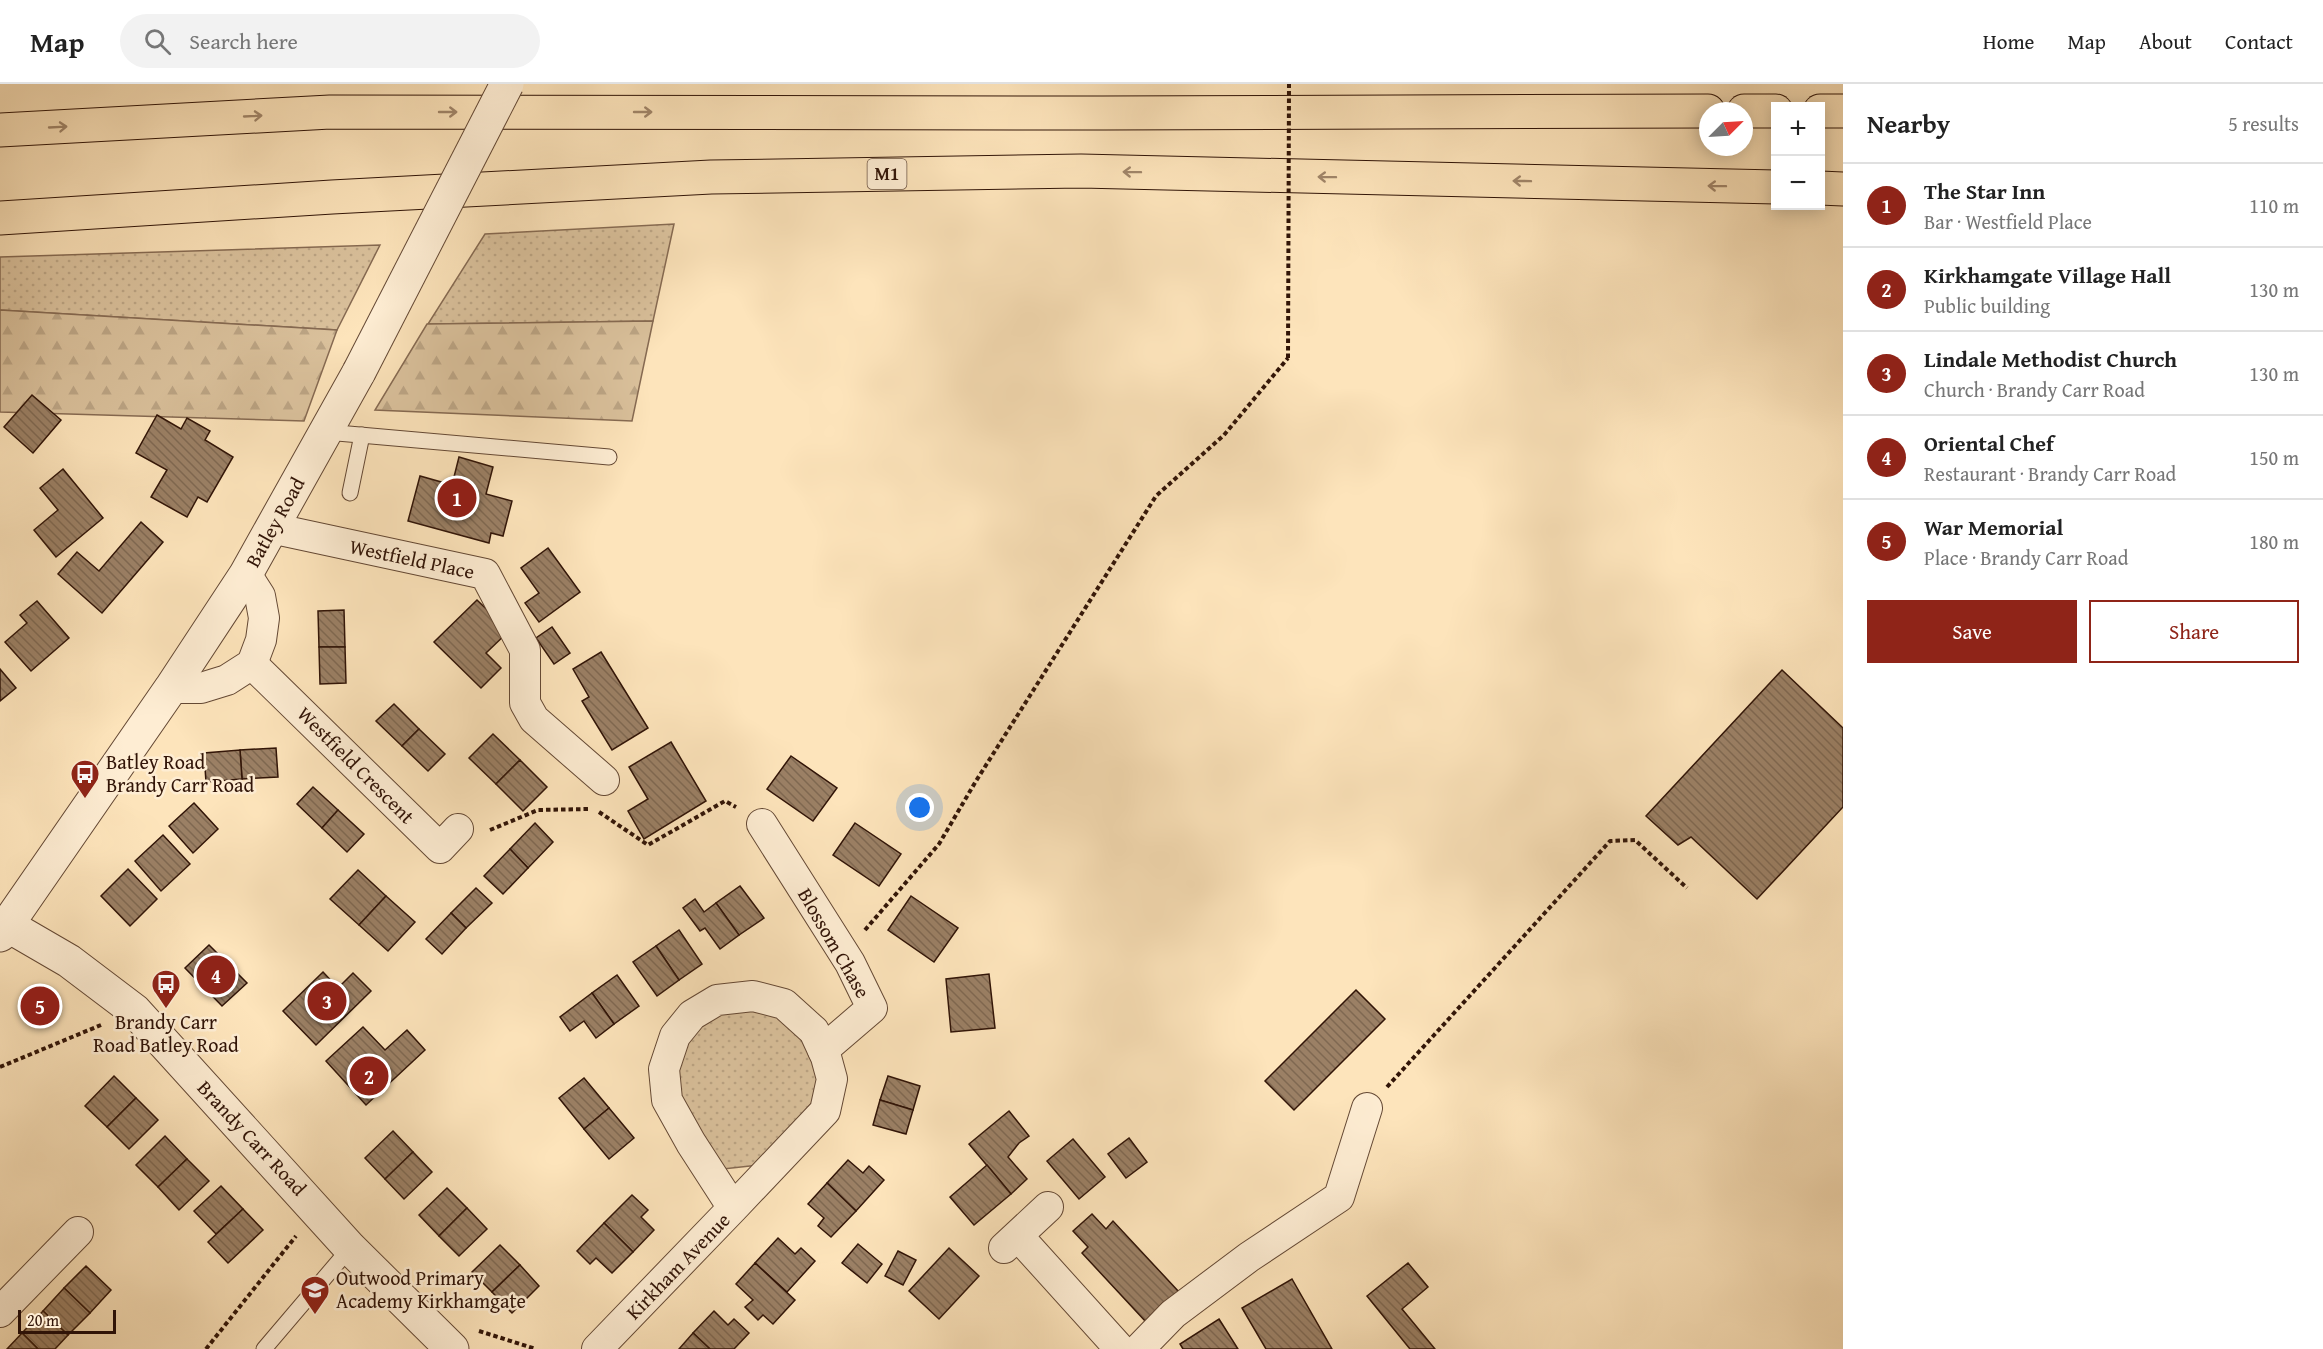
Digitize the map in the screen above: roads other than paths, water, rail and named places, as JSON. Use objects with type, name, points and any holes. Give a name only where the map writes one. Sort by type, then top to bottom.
[{"type":"highway","points":[[0,130],[330,112],[1699,111]]},
{"type":"highway","points":[[1753,111],[1771,111]]},
{"type":"highway","points":[[1825,111],[1843,111]]},
{"type":"highway","name":"M1","points":[[0,218],[332,196],[723,177],[1082,171],[1771,187]]},
{"type":"highway","points":[[1825,188],[1843,189]]},
{"type":"street","name":"Batley Road","points":[[4,930],[171,688],[246,574],[359,372],[507,84]]},
{"type":"street","name":"Westfield Place","points":[[271,528],[485,574],[525,650],[525,703],[534,719],[604,780]]},
{"type":"street","points":[[171,688],[201,688],[227,680],[252,664],[261,640],[264,618],[260,596],[246,574]]},
{"type":"street","name":"Westfield Crescent","points":[[252,664],[440,848],[458,829]]},
{"type":"street","name":"Blossom Chase","points":[[762,824],[850,963],[872,1008],[823,1050]]},
{"type":"street","name":"Brandy Carr Road","points":[[4,930],[69,961],[135,1011],[350,1248],[452,1349]]},
{"type":"street","name":"Kirkham Avenue","points":[[597,1349],[733,1208],[825,1111],[832,1078],[814,1030],[784,1004],[753,996],[717,1000],[692,1015],[675,1036],[664,1069],[667,1100],[690,1143],[733,1208]]},
{"type":"street","points":[[1139,1349],[1173,1314],[1249,1257],[1339,1197],[1367,1108]]},
{"type":"street","points":[[1048,1207],[1010,1243],[1120,1349]]},
{"type":"street","points":[[0,1312],[78,1232]]},
{"type":"lane","points":[[326,432],[609,457]]},
{"type":"lane","points":[[350,493],[362,435]]},
{"type":"lane","points":[[264,1349],[350,1248]]},
{"type":"place","name":"The Star Inn","points":[[457,498]]},
{"type":"place","name":"Batley Road Brandy Carr Road","points":[[85,800]]},
{"type":"place","name":"Oriental Chef","points":[[216,975]]},
{"type":"place","name":"Lindale Methodist Church","points":[[327,1001]]},
{"type":"place","name":"War Memorial","points":[[40,1006]]},
{"type":"place","name":"Brandy Carr Road Batley Road","points":[[166,1010]]},
{"type":"place","name":"Kirkhamgate Village Hall","points":[[369,1076]]},
{"type":"place","name":"Outwood Primary Academy Kirkhamgate","points":[[315,1316]]}]
